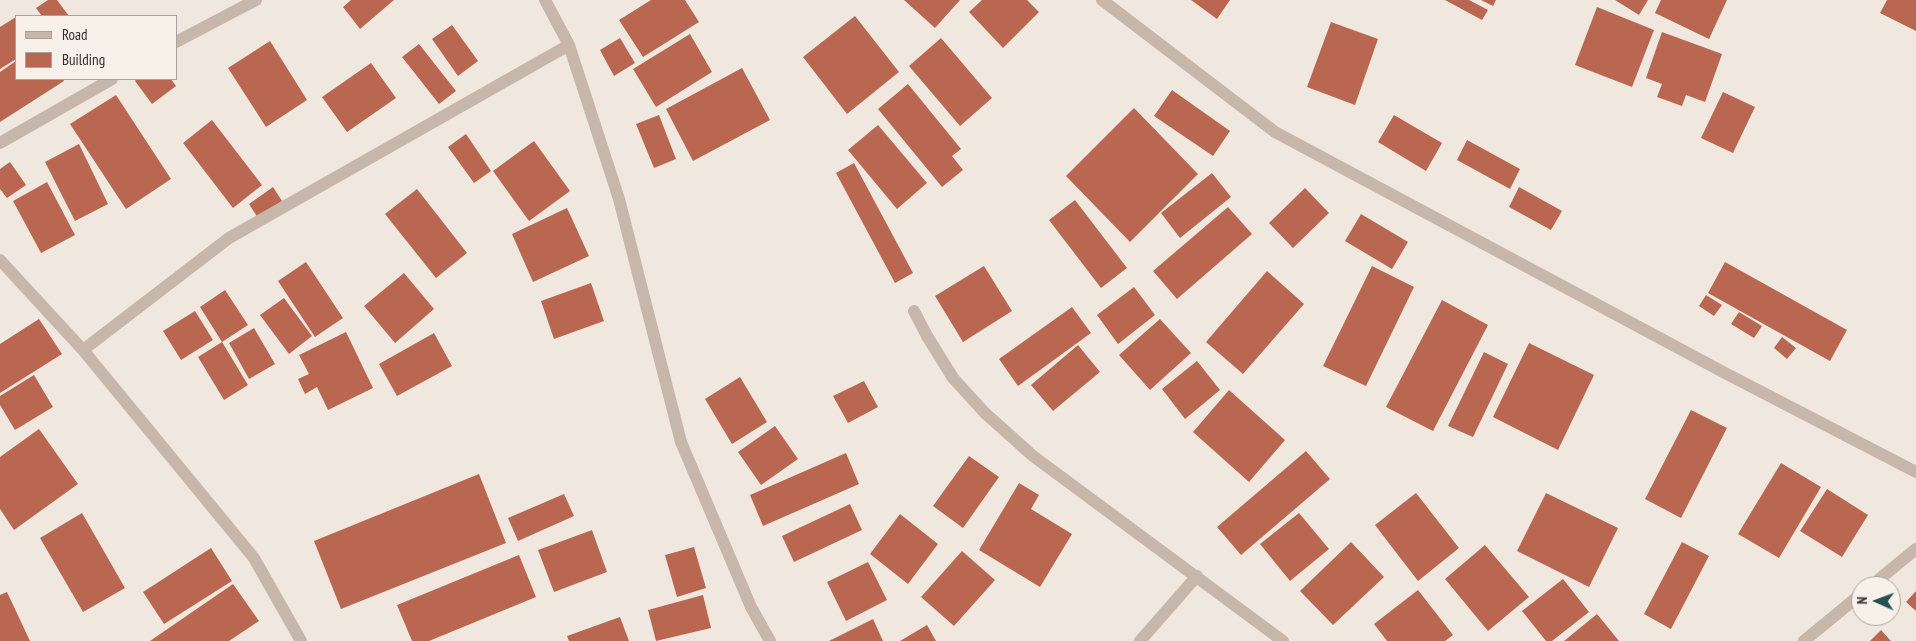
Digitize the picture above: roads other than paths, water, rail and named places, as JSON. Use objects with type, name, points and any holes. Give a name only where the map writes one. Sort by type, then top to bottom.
[{"type":"street","points":[[178,41],[256,0]]},
{"type":"street","points":[[545,0],[569,45],[619,199],[681,442],[751,607],[770,641]]},
{"type":"street","points":[[1102,0],[1275,132],[1725,373],[1916,472]]},
{"type":"street","points":[[83,350],[230,238],[569,45]]},
{"type":"street","points":[[0,143],[110,80]]},
{"type":"street","points":[[0,260],[83,350],[254,558],[301,641]]},
{"type":"street","points":[[914,311],[953,378],[985,413],[1032,456],[1283,641]]},
{"type":"street","points":[[1883,576],[1916,549]]},
{"type":"street","points":[[1140,641],[1196,576]]},
{"type":"street","points":[[1804,641],[1851,602]]}]
